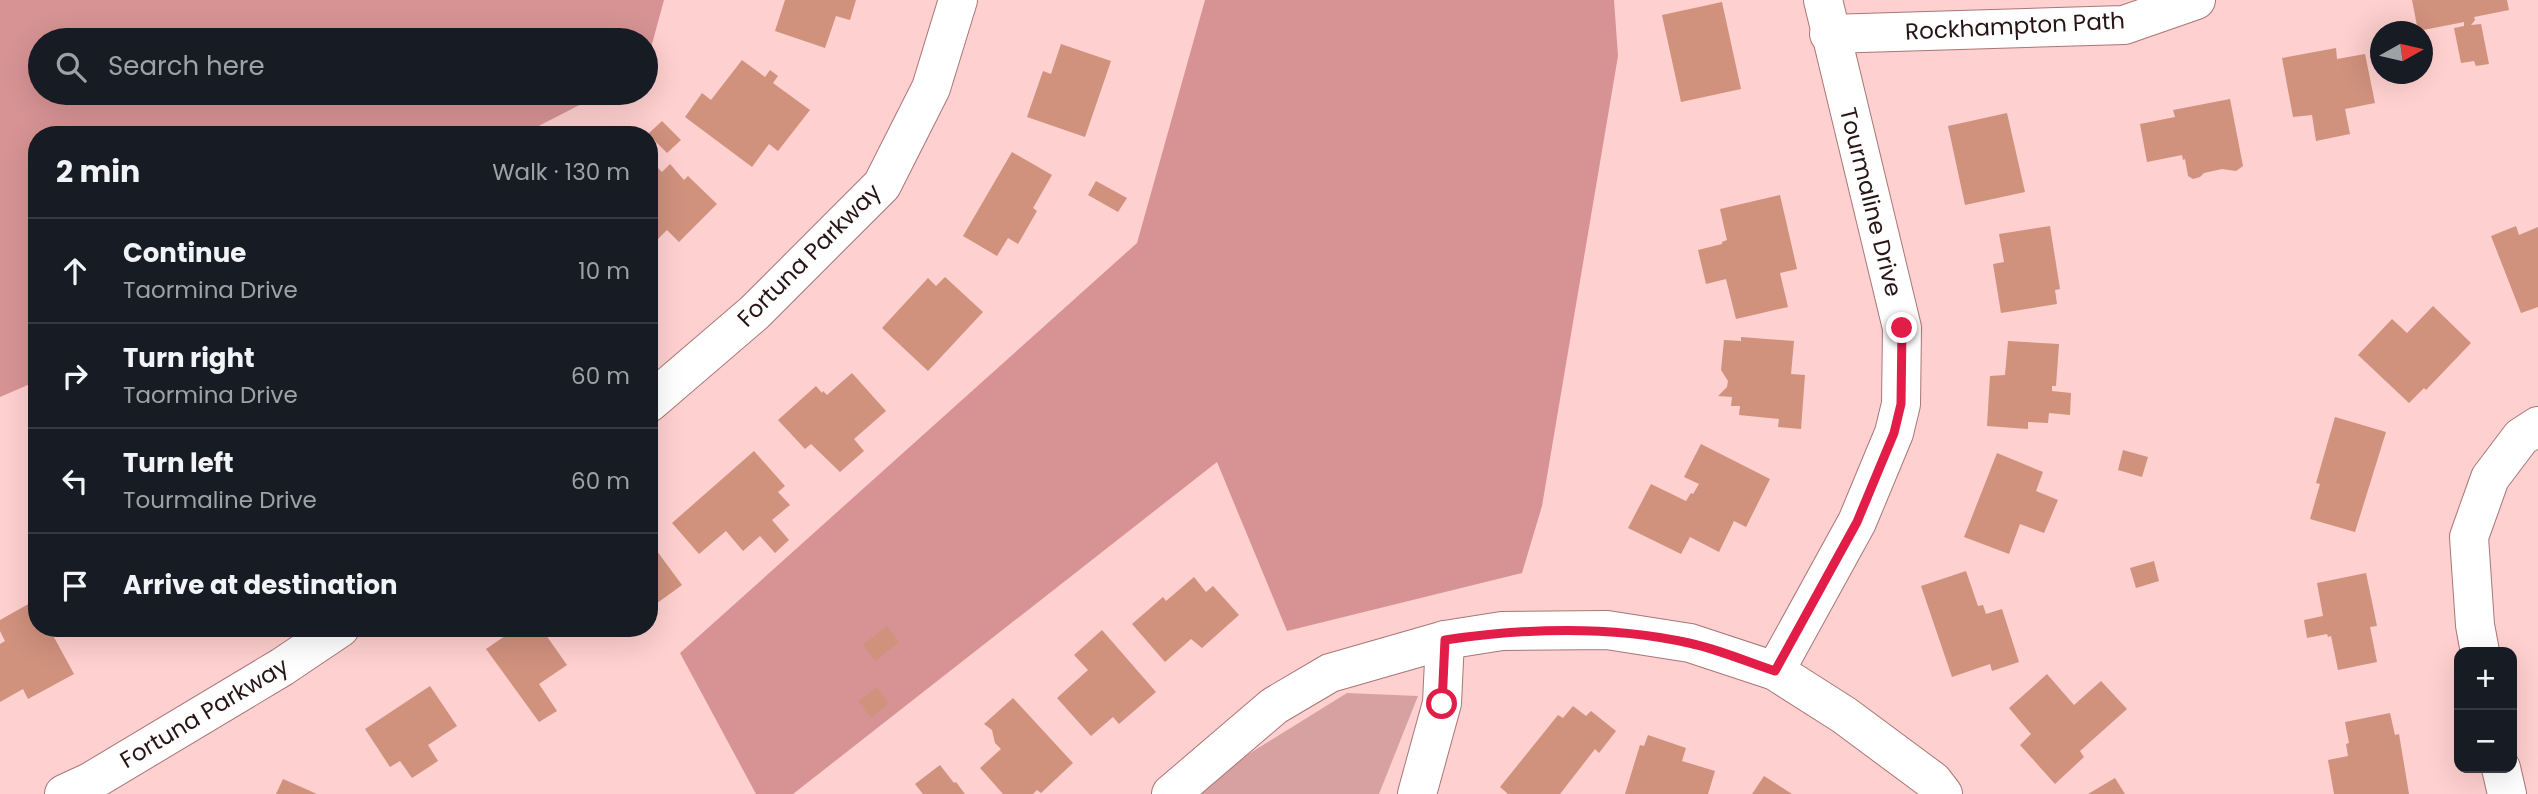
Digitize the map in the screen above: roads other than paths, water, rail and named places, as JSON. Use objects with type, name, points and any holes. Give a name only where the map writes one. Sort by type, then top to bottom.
[{"type":"street","name":"Fortuna Parkway","points":[[658,395],[754,313],[882,185],[932,88],[958,0]]},
{"type":"street","name":"Rockhampton Path","points":[[1826,17],[2124,25],[2196,0]]},
{"type":"street","name":"Tourmaline Drive","points":[[1775,671],[1857,522],[1894,433],[1901,404],[1902,328],[1826,17]]},
{"type":"street","points":[[2479,647],[2469,537],[2490,478],[2521,437],[2538,426]]},
{"type":"street","points":[[1171,794],[1274,706],[1330,673],[1445,640],[1502,631],[1606,630],[1690,643],[1775,671],[1844,715],[1933,781],[1943,794]]},
{"type":"street","name":"Fortuna Parkway","points":[[84,790],[327,637]]},
{"type":"street","points":[[1417,794],[1442,704],[1445,640]]},
{"type":"street","points":[[2502,773],[2507,794]]}]
